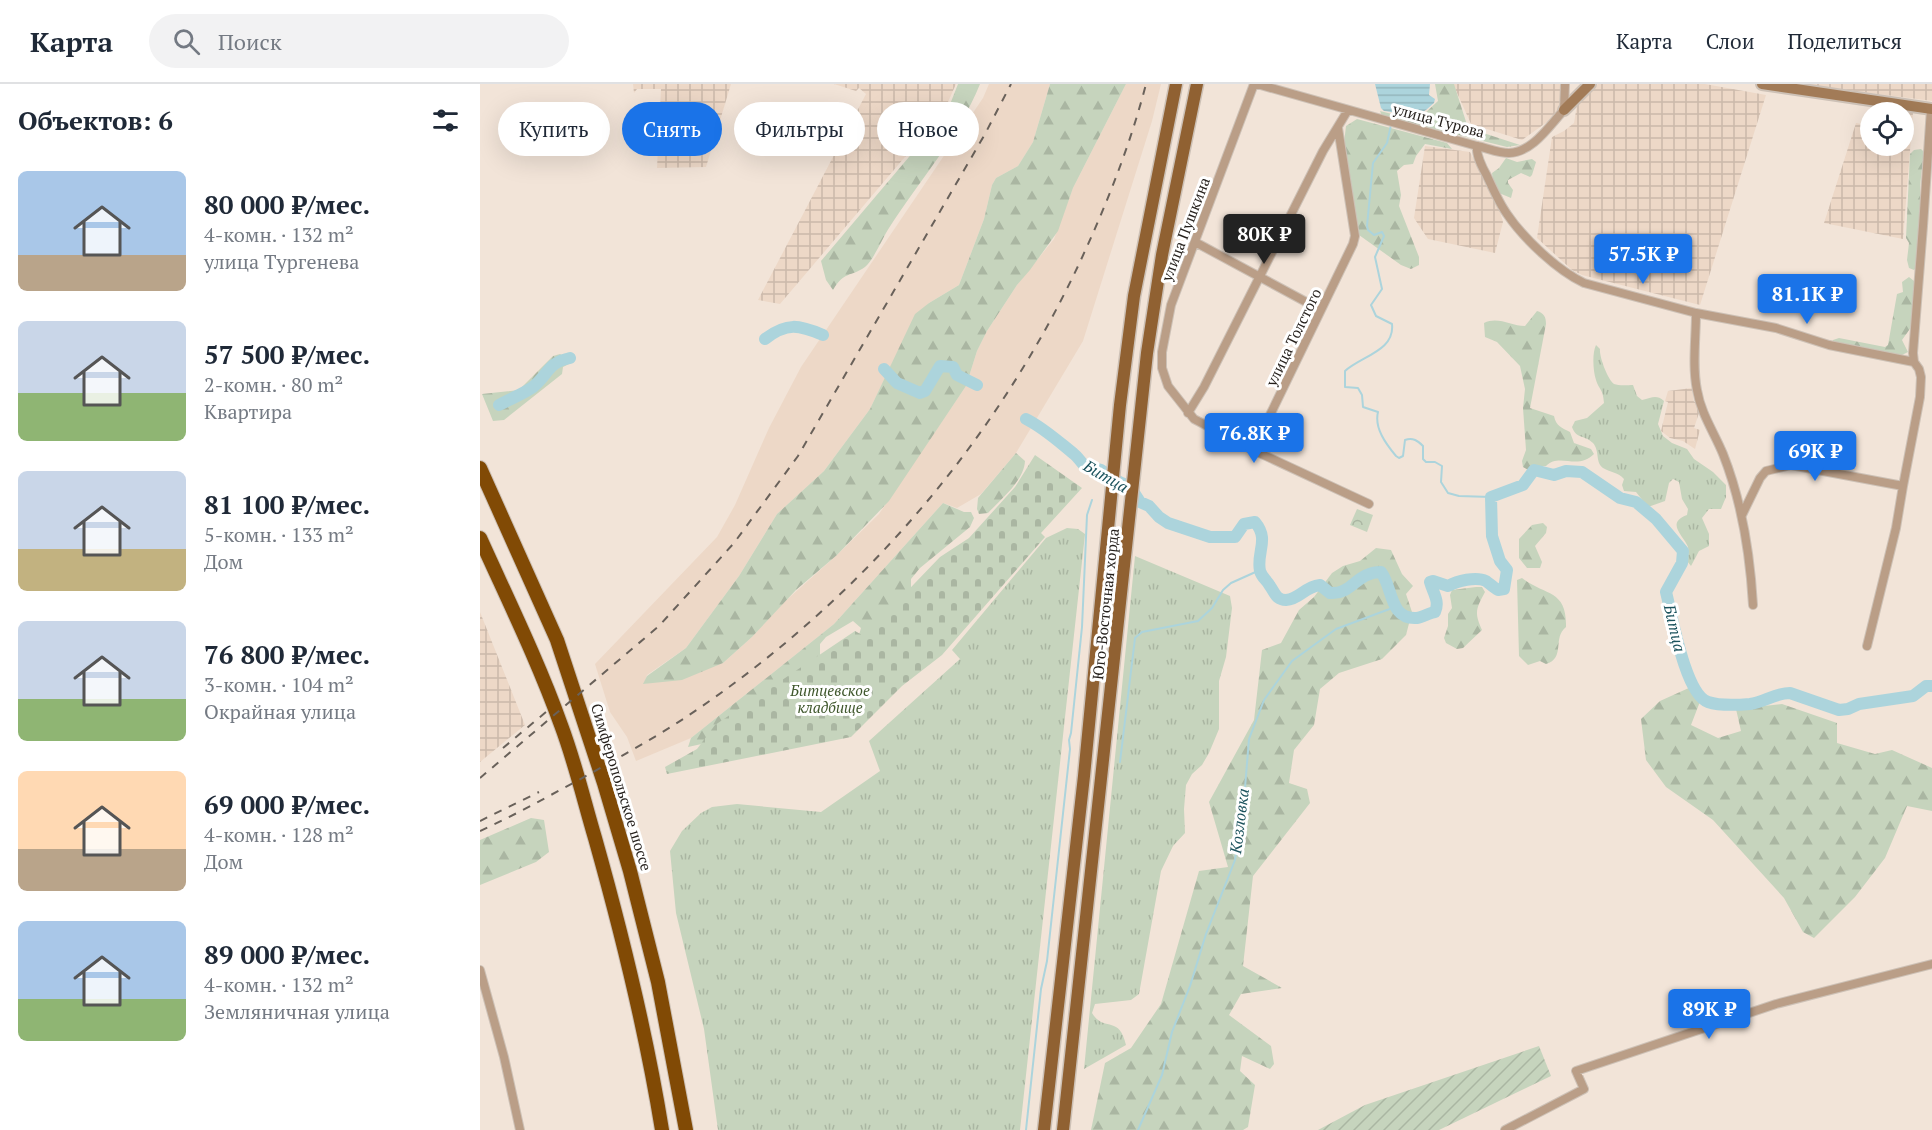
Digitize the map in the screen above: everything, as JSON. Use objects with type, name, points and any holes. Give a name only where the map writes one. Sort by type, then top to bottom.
[{"type":"highway","points":[[480,458],[501,512]]},
{"type":"highway","name":"Симферопольское шоссе","points":[[480,468],[557,640],[586,724],[640,909],[669,1036],[686,1130]]},
{"type":"highway","points":[[480,538],[549,695],[582,793],[616,916],[642,1024],[662,1130]]},
{"type":"main road","name":"Юго-Восточная хорда","points":[[1044,1130],[1084,776],[1120,405],[1134,296],[1176,84]]},
{"type":"main road","name":"Юго-Восточная хорда","points":[[1064,1130],[1140,419],[1162,255],[1197,84]]},
{"type":"street","name":"улица Турова","points":[[1256,84],[1504,152],[1522,150],[1538,138],[1590,84]]},
{"type":"street","name":"улица Пушкина","points":[[1188,413],[1168,386],[1162,368],[1165,328],[1171,305],[1256,84]]},
{"type":"street","points":[[1564,110],[1565,84]]},
{"type":"street","points":[[1762,84],[1931,109],[1913,353],[1914,362],[1921,377],[1920,397],[1896,528],[1867,646]]},
{"type":"street","points":[[1348,110],[1323,151],[1204,387],[1188,413],[1194,419],[1253,450],[1369,504]]},
{"type":"street","name":"улица Толстого","points":[[1253,450],[1353,244],[1355,236],[1338,128]]},
{"type":"street","points":[[1476,146],[1484,170],[1506,214],[1520,231],[1572,277],[1584,283],[1696,313],[1776,327],[1829,345],[1914,362]]},
{"type":"street","points":[[1195,242],[1321,310]]},
{"type":"street","points":[[1696,313],[1696,389],[1701,409],[1723,453],[1742,515],[1751,562],[1753,605]]},
{"type":"street","points":[[1742,515],[1766,471],[1791,465],[1902,486]]},
{"type":"street","points":[[1505,1130],[1584,1089],[1576,1071],[1776,1004],[1932,964]]},
{"type":"street","points":[[480,970],[500,1041],[520,1130]]},
{"type":"shaded area","points":[[633,84],[731,84],[722,114],[722,102],[660,102],[661,89],[637,89],[634,93]]},
{"type":"shaded area","points":[[834,84],[956,84],[948,102],[877,102],[877,156],[906,156],[780,304],[758,300],[833,156],[865,156],[865,102],[862,102],[866,94],[859,88],[856,91]]},
{"type":"shaded area","points":[[989,84],[1050,84],[1033,142],[1018,166],[996,178],[992,185],[984,219],[959,285],[929,303],[912,322],[870,409],[824,471],[777,514],[739,576],[686,648],[647,675],[644,684],[723,663],[752,637],[782,604],[879,514],[966,386],[977,351],[987,331],[1017,285],[1054,239],[1073,188],[1126,84],[1161,84],[1152,121],[1083,341],[1016,453],[981,494],[957,508],[943,503],[834,624],[691,738],[636,761],[627,737],[610,712],[595,664],[717,537],[735,505],[769,428],[801,367],[944,156],[979,156],[979,104]]},
{"type":"shaded area","points":[[1453,84],[1562,84],[1564,110],[1522,140],[1471,124]]},
{"type":"shaded area","points":[[1598,84],[1705,84],[1766,95],[1700,305],[1582,275],[1572,270],[1537,238],[1552,137],[1574,123],[1577,105]]},
{"type":"shaded area","points":[[1802,84],[1932,84],[1932,101]]},
{"type":"shaded area","points":[[1856,123],[1860,124],[1860,156],[1910,156],[1903,239],[1824,223]]},
{"type":"shaded area","points":[[1425,146],[1470,152],[1498,205],[1503,222],[1495,253],[1428,239],[1414,218]]},
{"type":"shaded area","points":[[658,156],[709,156],[706,167],[657,168]]},
{"type":"shaded area","points":[[1692,388],[1694,402],[1696,402],[1699,413],[1694,428],[1700,430],[1695,449],[1683,441],[1670,438],[1661,431],[1668,402],[1665,401],[1668,391]]},
{"type":"shaded area","points":[[480,612],[525,725],[480,762]]},
{"type":"green space","points":[[958,84],[980,84],[971,102],[951,102]]},
{"type":"green space","points":[[1050,84],[1126,84],[1073,188],[1058,231],[1017,285],[987,331],[977,351],[966,386],[889,501],[837,555],[796,590],[752,637],[723,663],[682,680],[643,684],[647,676],[686,648],[739,576],[777,514],[824,471],[870,409],[915,314],[959,285],[984,219],[992,185],[996,178],[1018,166],[1033,142]]},
{"type":"green space","points":[[1435,84],[1454,84],[1468,128],[1520,145],[1507,147],[1382,116],[1380,111],[1396,115],[1423,115],[1438,101]]},
{"type":"green space","points":[[1357,119],[1447,143],[1452,149],[1425,144],[1413,164],[1404,165],[1397,171],[1401,195],[1399,206],[1419,257],[1419,265],[1411,269],[1401,265],[1359,235],[1344,143],[1346,126]]},
{"type":"green space","points":[[1921,149],[1923,156],[1916,268],[1914,270],[1909,268],[1907,260],[1909,243],[1906,238],[1910,156],[1914,156],[1914,150]]},
{"type":"green space","points":[[910,156],[939,156],[865,267],[844,277],[833,290],[826,280],[821,261]]},
{"type":"green space","points":[[1506,158],[1517,162],[1532,159],[1536,162],[1530,177],[1521,173],[1508,180],[1513,190],[1511,198],[1499,193],[1493,182],[1492,173]]},
{"type":"green space","points":[[1909,277],[1914,281],[1915,287],[1912,326],[1902,340],[1908,352],[1900,356],[1832,343],[1833,340],[1839,338],[1885,347],[1888,345],[1897,294],[1903,292],[1902,282]]},
{"type":"green space","points":[[1537,311],[1544,316],[1546,324],[1530,408],[1554,416],[1562,428],[1570,432],[1574,443],[1591,449],[1594,454],[1581,461],[1551,462],[1546,466],[1534,466],[1528,470],[1523,467],[1522,461],[1526,450],[1523,408],[1525,389],[1520,366],[1497,342],[1485,337],[1484,323],[1499,321],[1525,326]]},
{"type":"green space","points":[[1596,345],[1600,349],[1602,363],[1612,382],[1618,385],[1633,385],[1637,396],[1642,400],[1656,397],[1664,401],[1658,424],[1663,436],[1672,443],[1687,449],[1694,459],[1713,472],[1726,485],[1726,497],[1721,509],[1709,509],[1702,518],[1709,534],[1709,546],[1699,551],[1691,566],[1687,561],[1688,547],[1677,526],[1677,522],[1687,515],[1688,509],[1682,499],[1679,482],[1673,479],[1669,483],[1665,501],[1648,507],[1636,492],[1624,491],[1622,485],[1624,479],[1601,466],[1593,443],[1578,435],[1572,427],[1575,421],[1587,418],[1604,403],[1603,394],[1594,372],[1593,357]]},
{"type":"green space","points":[[560,354],[573,362],[563,367],[562,374],[504,420],[493,421],[482,394],[519,390],[553,356]]},
{"type":"green space","points":[[1016,453],[1025,461],[1021,476],[988,513],[979,514],[978,498]]},
{"type":"green space","name":"Битцевское кладбище","points":[[1035,455],[1082,488],[1041,533],[1045,537],[942,655],[902,686],[851,737],[667,774],[665,767],[697,749],[715,725],[855,631],[864,636],[940,557],[969,538],[1015,487]]},
{"type":"green space","points":[[943,503],[964,512],[971,512],[974,518],[970,527],[920,568],[911,579],[911,600],[873,639],[858,638],[861,628],[853,621],[826,637],[820,644],[820,655],[783,726],[688,747],[691,738],[834,624]]},
{"type":"green space","points":[[1357,509],[1373,515],[1367,532],[1350,525]]},
{"type":"green space","points":[[1543,523],[1547,527],[1546,533],[1535,546],[1542,562],[1540,568],[1527,568],[1519,558],[1519,539],[1532,525]]},
{"type":"green space","points":[[1067,528],[1078,529],[1085,534],[1020,1130],[718,1130],[704,1029],[676,913],[670,851],[682,831],[701,813],[712,807],[737,804],[821,812],[880,771],[869,741],[960,659],[952,650],[1046,538]]},
{"type":"green space","points":[[1376,548],[1391,550],[1402,574],[1413,586],[1406,594],[1412,612],[1406,635],[1382,659],[1339,673],[1320,689],[1314,725],[1294,750],[1289,783],[1307,789],[1310,803],[1253,876],[1243,966],[1282,988],[1241,994],[1229,1015],[1271,1046],[1274,1064],[1270,1069],[1242,1056],[1240,1071],[1255,1085],[1248,1127],[1243,1130],[1091,1130],[1105,1063],[1131,1048],[1161,1004],[1199,871],[1228,867],[1209,802],[1254,720],[1262,650],[1281,643],[1299,610],[1314,597],[1332,573],[1343,566],[1360,561]]},
{"type":"green space","points":[[1135,556],[1230,596],[1232,608],[1226,657],[1219,681],[1219,729],[1202,765],[1192,774],[1186,785],[1185,833],[1173,846],[1161,871],[1139,994],[1131,1000],[1095,1004],[1092,1013],[1101,1022],[1119,1030],[1126,1045],[1084,1069]]},
{"type":"green space","points":[[1522,578],[1553,595],[1563,606],[1566,627],[1560,637],[1556,657],[1546,664],[1540,661],[1528,665],[1519,656],[1517,580]]},
{"type":"green space","points":[[1482,587],[1485,592],[1477,611],[1482,630],[1463,648],[1457,649],[1446,643],[1444,638],[1448,626],[1448,614],[1452,608],[1450,595],[1452,590]]},
{"type":"green space","points":[[1691,687],[1701,699],[1691,725],[1718,738],[1741,731],[1736,709],[1782,704],[1837,723],[1837,743],[1875,754],[1892,750],[1932,768],[1932,811],[1907,806],[1885,858],[1855,897],[1814,938],[1803,932],[1784,898],[1713,820],[1666,787],[1646,760],[1641,719],[1660,701]]},
{"type":"green space","points":[[531,818],[544,820],[549,852],[536,862],[480,885],[480,840]]},
{"type":"green space","points":[[1539,1046],[1551,1076],[1439,1130],[1318,1130],[1365,1105]]},
{"type":"water","points":[[1375,84],[1430,84],[1429,95],[1435,99],[1434,103],[1425,111],[1416,114],[1384,111],[1381,108]]},
{"type":"waterway","points":[[1391,125],[1387,143],[1373,163],[1367,226],[1374,235],[1382,232],[1384,236],[1375,257],[1382,289],[1371,305],[1376,316],[1392,324],[1391,333],[1383,347],[1345,371],[1345,387],[1358,388],[1362,395],[1363,407],[1378,412],[1379,430],[1396,456],[1399,458],[1403,456],[1405,440],[1415,440],[1423,446],[1423,459],[1426,462],[1435,462],[1442,466],[1441,482],[1448,493],[1459,496],[1491,497]]},
{"type":"waterway","name":"Битца","points":[[765,339],[780,330],[793,327],[800,327],[823,335]]},
{"type":"waterway","name":"Битца","points":[[499,405],[533,387],[552,366],[570,358]]},
{"type":"waterway","name":"Битца","points":[[884,369],[897,383],[920,393],[925,391],[940,366],[953,367],[957,375],[977,385]]},
{"type":"waterway","name":"Битца","points":[[1026,419],[1051,435],[1083,464],[1101,470],[1117,481],[1129,485],[1140,502],[1149,506],[1168,523],[1210,537],[1235,537],[1244,524],[1255,522],[1262,535],[1260,571],[1280,599],[1295,598],[1310,588],[1320,585],[1330,593],[1337,593],[1344,591],[1366,576],[1381,572],[1396,608],[1401,614],[1417,618],[1435,612],[1436,601],[1430,582],[1448,586],[1461,581],[1477,579],[1486,581],[1498,590],[1504,589],[1507,570],[1500,561],[1492,536],[1491,497],[1523,485],[1534,470],[1554,475],[1566,471],[1582,472],[1620,498],[1636,502],[1656,519],[1683,551],[1682,563],[1666,592],[1686,670],[1700,696],[1708,702],[1723,705],[1750,704],[1790,693],[1839,710],[1859,704],[1913,696],[1926,686],[1932,686]]},
{"type":"waterway","points":[[1026,1130],[1070,749],[1069,740],[1082,627],[1087,515],[1092,500]]},
{"type":"waterway","points":[[1120,762],[1135,638],[1142,632],[1198,621],[1212,608],[1223,590],[1231,583],[1260,570]]},
{"type":"waterway","name":"Козловка","points":[[1138,1130],[1162,1075],[1172,1032],[1235,860],[1244,800],[1249,739],[1264,700],[1292,661],[1336,629],[1395,607]]},
{"type":"railway","points":[[480,778],[659,626],[734,543],[798,456],[985,134],[1011,84]]},
{"type":"railway","points":[[480,831],[608,764],[698,709],[758,665],[815,618],[918,512],[1007,394],[1045,330],[1079,264],[1108,198],[1133,130],[1146,84]]},
{"type":"railway","points":[[503,748],[552,707]]},
{"type":"railway","points":[[480,821],[539,792]]}]
